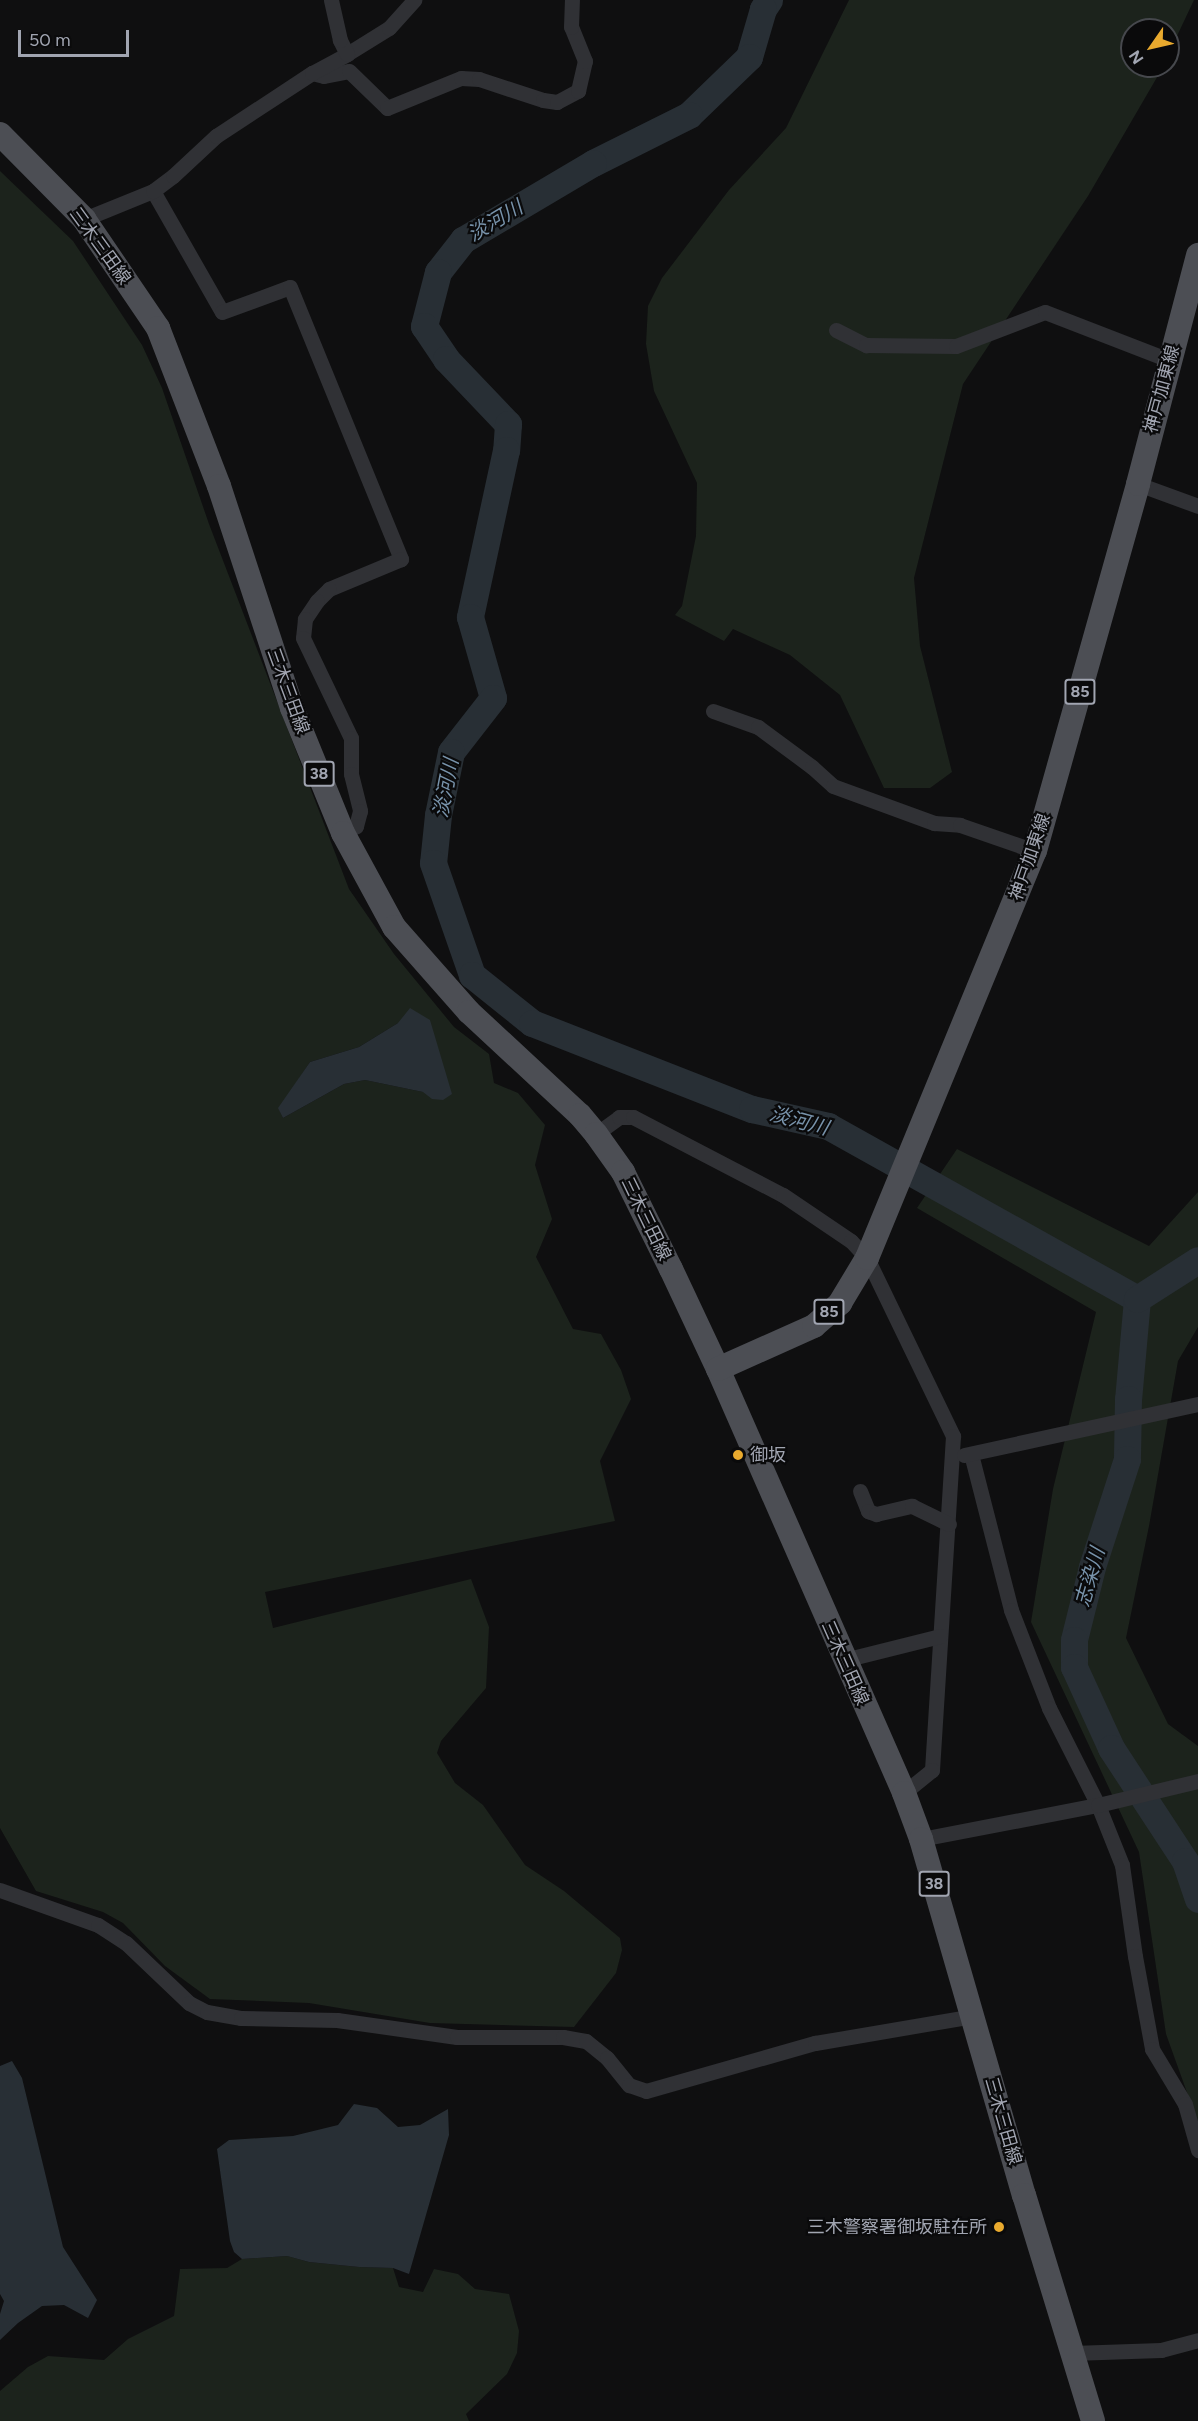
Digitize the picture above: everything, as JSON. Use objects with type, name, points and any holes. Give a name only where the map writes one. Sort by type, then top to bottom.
[{"type":"main road","name":"三木三田線","points":[[0,134],[84,219],[158,328],[219,486],[292,708],[343,833],[394,927],[469,1012],[580,1115],[596,1134],[623,1172],[718,1369],[904,1793],[921,1839],[1093,2421]]},
{"type":"main road","name":"神戸加東線","points":[[718,1369],[814,1326],[840,1303],[867,1258],[1035,851],[1138,484],[1198,255]]},
{"type":"street","points":[[331,0],[340,40],[347,54]]},
{"type":"street","points":[[84,219],[153,191],[173,176],[216,136],[312,73],[389,28],[414,0]]},
{"type":"street","points":[[312,73],[324,76],[350,72],[387,108],[461,78],[479,79],[543,100],[557,102],[578,91],[585,61],[571,27],[572,0]]},
{"type":"street","points":[[153,191],[222,312],[290,287],[401,559],[329,589],[317,601],[305,619],[303,638],[351,738],[351,774],[360,811],[356,826],[343,833]]},
{"type":"street","points":[[836,330],[866,345],[956,346],[1045,312],[1169,360]]},
{"type":"street","points":[[1138,484],[1198,507]]},
{"type":"street","points":[[713,711],[758,727],[812,767],[833,786],[934,823],[960,825],[1035,851]]},
{"type":"street","points":[[596,1134],[619,1117],[633,1117],[783,1195],[851,1241],[867,1258],[953,1436],[954,1457],[932,1770],[904,1793]]},
{"type":"street","points":[[954,1457],[1193,1406]]},
{"type":"street","points":[[972,1454],[1011,1610],[1049,1708],[1098,1805],[1122,1865],[1152,2049],[1185,2104],[1198,2150]]},
{"type":"street","points":[[860,1491],[868,1511],[876,1514],[912,1506],[949,1524]]},
{"type":"street","points":[[844,1660],[940,1636]]},
{"type":"street","points":[[921,1839],[1098,1805],[1198,1781]]},
{"type":"street","points":[[0,1890],[98,1925],[126,1943],[189,2003],[207,2012],[241,2018],[337,2020],[457,2037],[562,2037],[586,2041],[607,2058],[629,2085],[646,2091],[815,2043],[973,2016]]},
{"type":"street","points":[[1072,2353],[1161,2350],[1198,2340]]},
{"type":"shaded area","points":[[849,0],[1194,0],[1180,30],[1180,18],[1120,18],[1120,78],[1157,78],[1088,196],[963,384],[914,578],[920,646],[952,772],[930,788],[884,788],[840,695],[790,655],[733,629],[724,641],[675,615],[682,606],[696,536],[697,483],[654,391],[646,344],[648,306],[662,278],[729,190],[786,128]]},
{"type":"shaded area","points":[[0,171],[73,241],[142,345],[162,388],[209,524],[349,889],[394,954],[454,1027],[489,1054],[494,1083],[518,1093],[545,1125],[535,1165],[552,1219],[536,1257],[573,1329],[601,1334],[621,1370],[631,1399],[600,1461],[615,1521],[265,1592],[273,1628],[471,1579],[489,1627],[486,1688],[441,1741],[437,1753],[455,1783],[483,1805],[525,1865],[564,1891],[620,1938],[622,1950],[616,1973],[574,2027],[430,2023],[309,2003],[210,1999],[165,1966],[123,1923],[103,1912],[36,1891],[0,1828]],"holes":[[[398,1023],[423,1092],[365,1080],[344,1084],[283,1118],[279,1109],[310,1062],[359,1047]]]},
{"type":"shaded area","points":[[410,1008],[430,1020],[452,1094],[443,1100],[432,1099],[423,1092],[365,1080],[344,1084],[283,1118],[278,1108],[310,1062],[359,1047],[398,1023]]},
{"type":"shaded area","points":[[957,1149],[1149,1246],[1198,1192],[1198,1327],[1178,1361],[1149,1526],[1126,1638],[1168,1724],[1198,1746],[1198,2123],[1166,2034],[1139,1852],[1031,1622],[1053,1489],[1096,1312],[917,1208]]},
{"type":"shaded area","points":[[12,2061],[22,2078],[63,2247],[97,2300],[88,2318],[64,2305],[42,2306],[18,2323],[0,2340],[0,2314],[4,2301],[0,2294],[0,2066]]},
{"type":"shaded area","points":[[354,2104],[377,2108],[398,2127],[420,2125],[448,2109],[449,2135],[409,2274],[393,2268],[309,2262],[287,2256],[242,2259],[234,2252],[230,2241],[217,2149],[229,2140],[293,2136],[338,2125]]},
{"type":"shaded area","points":[[287,2256],[309,2262],[393,2268],[399,2287],[423,2292],[434,2269],[458,2274],[475,2289],[509,2294],[519,2331],[517,2353],[507,2374],[466,2414],[469,2421],[0,2421],[0,2391],[28,2367],[48,2356],[104,2360],[128,2339],[174,2316],[180,2269],[227,2268],[242,2259]]},
{"type":"waterway","name":"淡河川","points":[[769,0],[763,9],[749,57],[689,115],[593,163],[463,240],[438,272],[424,326],[446,359],[508,424],[506,450],[470,617],[493,698],[451,752],[438,815],[433,863],[472,975],[532,1023],[752,1109],[828,1126],[1137,1299]]},
{"type":"waterway","name":"志染川","points":[[1137,1299],[1198,1260]]},
{"type":"waterway","name":"志染川","points":[[1137,1299],[1128,1399],[1127,1459],[1092,1567],[1074,1640],[1074,1667],[1111,1748],[1185,1861],[1198,1899]]},
{"type":"place","name":"御坂","points":[[738,1455]]},
{"type":"place","name":"三木警察署御坂駐在所","points":[[999,2227]]}]
